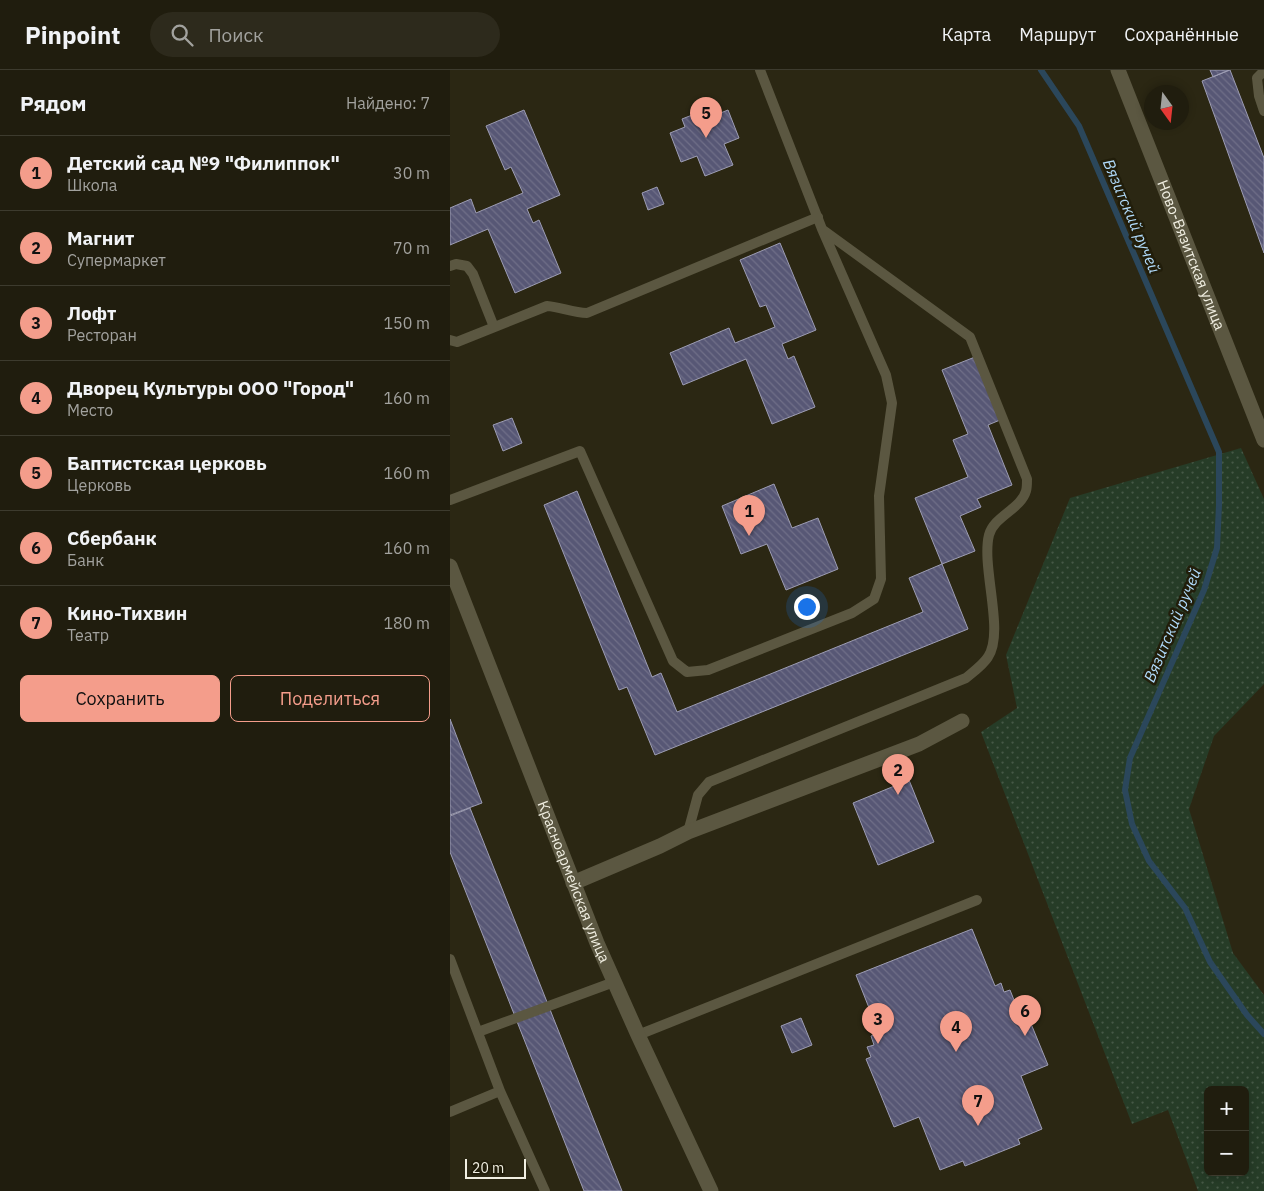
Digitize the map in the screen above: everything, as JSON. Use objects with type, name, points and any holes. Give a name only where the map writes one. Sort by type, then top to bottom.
[{"type":"street","name":"Ново-Вязитская улица","points":[[1118,70],[1264,440]]},
{"type":"street","name":"Красноармейская улица","points":[[450,566],[573,883],[614,982],[711,1191]]},
{"type":"street","points":[[573,883],[688,832],[919,744],[962,721]]},
{"type":"lane","points":[[450,500],[580,451],[673,661],[687,672],[708,670],[852,613],[874,599],[881,579],[879,496],[892,403],[886,375],[822,229],[760,70]]},
{"type":"lane","points":[[1264,71],[1257,78],[1259,96],[1264,111]]},
{"type":"lane","points":[[450,340],[457,342],[547,306],[560,307],[573,313],[587,313],[818,217]]},
{"type":"lane","points":[[688,832],[698,795],[709,782],[966,678],[988,657],[995,640],[988,551],[989,533],[996,523],[1022,499],[1026,491],[1027,479],[970,337],[822,229]]},
{"type":"lane","points":[[450,266],[456,264],[467,266],[473,274],[494,328]]},
{"type":"lane","points":[[638,1035],[977,900]]},
{"type":"lane","points":[[450,959],[500,1091],[545,1191]]},
{"type":"lane","points":[[478,1032],[614,982]]},
{"type":"lane","points":[[450,1112],[500,1091]]},
{"type":"green space","points":[[1241,448],[1264,499],[1264,684],[1214,736],[1189,809],[1233,953],[1264,995],[1264,1191],[1198,1191],[1168,1110],[1132,1124],[981,732],[1017,708],[1006,655],[1070,498]]},
{"type":"building","points":[[1210,70],[1229,70],[1213,77]]},
{"type":"building","points":[[1230,70],[1264,158],[1264,253],[1202,81]]},
{"type":"building","points":[[710,108],[713,116],[728,110],[739,138],[724,144],[733,165],[705,176],[697,156],[681,162],[670,133],[685,127],[682,119]]},
{"type":"building","points":[[524,110],[560,195],[527,209],[533,223],[539,220],[561,273],[515,293],[488,229],[450,245],[450,208],[471,199],[476,213],[523,193],[511,167],[505,170],[486,126]]},
{"type":"building","points":[[657,187],[664,204],[648,210],[642,193]]},
{"type":"building","points":[[780,243],[816,330],[782,344],[788,359],[794,356],[815,407],[772,424],[746,359],[683,385],[670,353],[729,328],[735,343],[775,327],[766,305],[760,307],[740,260]]},
{"type":"building","points":[[975,357],[1000,420],[988,425],[1012,485],[977,499],[981,507],[960,516],[975,551],[942,564],[915,498],[968,477],[953,440],[968,434],[942,370]]},
{"type":"building","points":[[512,418],[522,443],[503,451],[493,425]]},
{"type":"building","points":[[774,484],[792,528],[818,518],[838,569],[786,590],[767,544],[741,554],[722,506]]},
{"type":"building","points":[[577,491],[652,677],[661,673],[677,712],[923,612],[909,578],[942,564],[968,629],[655,755],[627,687],[619,690],[544,505]]},
{"type":"building","points":[[450,719],[482,803],[450,815]]},
{"type":"building","points":[[909,780],[934,842],[878,865],[853,803]]},
{"type":"building","points":[[470,808],[622,1191],[584,1191],[450,852],[450,816]]},
{"type":"building","points":[[972,929],[995,986],[1001,983],[1004,992],[1010,990],[1014,1000],[1020,997],[1048,1065],[1021,1076],[1042,1129],[1018,1139],[1020,1144],[965,1166],[963,1161],[940,1170],[919,1117],[894,1127],[866,1059],[871,1057],[867,1047],[874,1045],[871,1036],[879,1033],[856,975]]},
{"type":"building","points":[[801,1018],[812,1045],[792,1053],[781,1026]]},
{"type":"waterway","name":"Вязитский ручей","points":[[1041,70],[1079,126],[1219,452],[1217,548],[1204,590],[1130,758],[1125,790],[1132,824],[1149,861],[1185,908],[1210,962],[1247,1015],[1264,1034]]},
{"type":"place","name":"Баптистская церковь","points":[[706,138]]},
{"type":"place","name":"Детский сад №9 \"Филиппок\"","points":[[749,536]]},
{"type":"place","name":"Магнит","points":[[898,795]]},
{"type":"place","name":"Сбербанк","points":[[1025,1036]]},
{"type":"place","name":"Лофт","points":[[878,1044]]},
{"type":"place","name":"Дворец Культуры ООО \"Город\"","points":[[956,1052]]},
{"type":"place","name":"Кино-Тихвин","points":[[978,1126]]}]
